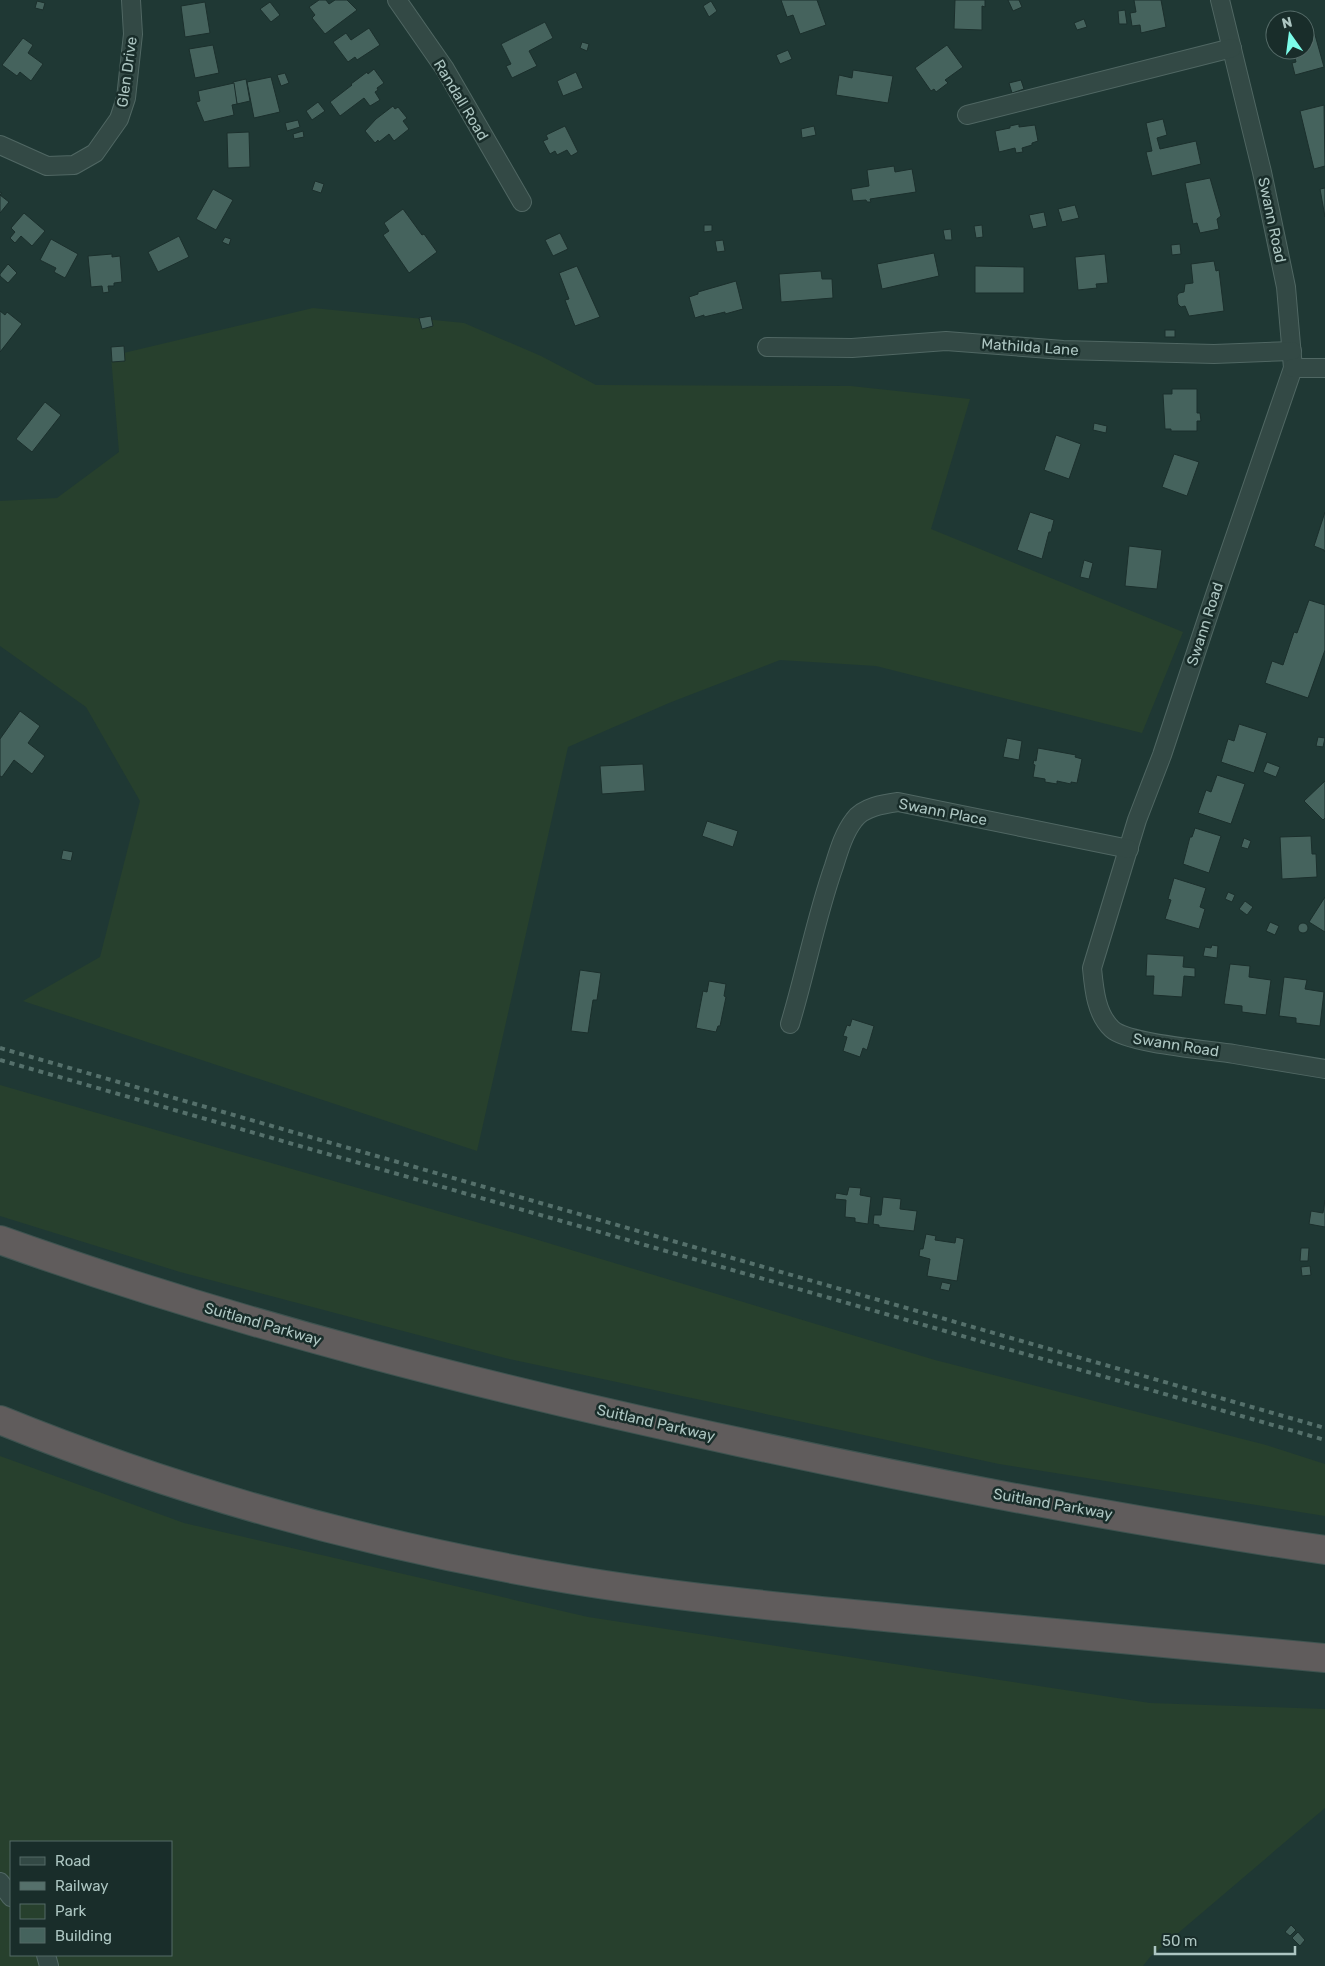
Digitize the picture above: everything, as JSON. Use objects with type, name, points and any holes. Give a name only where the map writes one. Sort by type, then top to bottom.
[{"type":"highway","name":"Suitland Parkway","points":[[0,1240],[151,1291],[254,1322],[418,1367],[595,1410],[959,1487],[1134,1519],[1325,1550]]},
{"type":"highway","points":[[0,1420],[124,1466],[267,1511],[419,1550],[568,1579],[670,1594],[824,1612],[1325,1658]]},
{"type":"street","name":"Glen Drive","points":[[0,145],[46,166],[74,165],[95,153],[120,119],[126,98],[132,34],[131,0]]},
{"type":"street","name":"Randall Road","points":[[397,0],[445,69],[522,202]]},
{"type":"street","name":"Swann Road","points":[[1220,0],[1262,172],[1286,287],[1293,360],[1162,755],[1137,820],[1092,968],[1094,992],[1106,1022],[1122,1036],[1325,1069]]},
{"type":"street","points":[[967,115],[1232,48]]},
{"type":"street","name":"Mathilda Lane","points":[[767,347],[852,348],[946,341],[1062,350],[1214,354],[1293,360],[1325,368]]},
{"type":"street","name":"Swann Place","points":[[790,1024],[804,981],[810,946],[823,897],[844,838],[854,818],[870,809],[898,802],[1129,849]]},
{"type":"street","points":[[0,1882],[10,1896]]},
{"type":"green space","points":[[313,308],[464,323],[541,356],[596,385],[851,386],[970,399],[931,529],[1183,632],[1142,733],[876,666],[780,660],[669,703],[568,747],[477,1151],[23,1001],[100,957],[140,801],[86,707],[0,646],[0,501],[57,498],[119,452],[111,356]]},
{"type":"green space","points":[[0,1085],[525,1236],[935,1360],[1266,1445],[1325,1464],[1325,1516],[999,1464],[505,1358],[180,1272],[0,1216]]},
{"type":"green space","points":[[0,1456],[184,1523],[588,1617],[1150,1703],[1325,1709],[1325,1808],[1150,1957],[1143,1966],[0,1966]]},
{"type":"building","points":[[319,0],[326,0],[329,4],[335,0],[347,0],[357,10],[325,34],[312,18],[315,15],[309,7]]},
{"type":"building","points":[[781,0],[817,0],[826,25],[800,34],[793,15],[787,17]]},
{"type":"building","points":[[955,0],[985,0],[985,7],[982,6],[982,30],[954,29]]},
{"type":"building","points":[[1008,0],[1019,0],[1022,7],[1013,11]]},
{"type":"building","points":[[1134,0],[1161,0],[1166,27],[1141,33],[1140,25],[1132,26],[1130,13],[1136,12]]},
{"type":"building","points":[[37,1],[45,3],[43,10],[35,8]]},
{"type":"building","points":[[711,1],[717,11],[709,17],[703,6]]},
{"type":"building","points":[[205,2],[210,33],[185,37],[181,6]]},
{"type":"building","points":[[270,2],[280,15],[271,22],[260,9]]},
{"type":"building","points":[[1125,10],[1127,24],[1119,24],[1118,11]]},
{"type":"building","points":[[1084,19],[1087,27],[1077,30],[1074,23]]},
{"type":"building","points":[[545,22],[553,38],[529,51],[537,66],[512,78],[506,66],[511,64],[501,44]]},
{"type":"building","points":[[369,28],[380,45],[357,60],[355,57],[348,62],[333,42],[346,33],[351,40]]},
{"type":"building","points":[[1315,35],[1324,67],[1295,75],[1292,63],[1296,62],[1296,60],[1315,60]]},
{"type":"building","points":[[23,38],[33,45],[28,53],[43,64],[31,81],[20,72],[17,76],[2,65]]},
{"type":"building","points":[[582,42],[589,44],[587,51],[580,48]]},
{"type":"building","points":[[213,45],[219,73],[195,78],[189,49]]},
{"type":"building","points":[[947,45],[963,67],[945,80],[948,83],[936,92],[934,89],[931,91],[915,68]]},
{"type":"building","points":[[788,50],[792,59],[780,64],[776,55]]},
{"type":"building","points":[[374,69],[384,83],[375,92],[380,100],[370,106],[364,98],[340,116],[330,102],[367,72],[368,74]]},
{"type":"building","points":[[853,70],[893,76],[888,103],[836,95],[839,75],[852,78]]},
{"type":"building","points":[[576,72],[583,88],[563,96],[557,81]]},
{"type":"building","points":[[285,73],[289,83],[281,86],[277,75]]},
{"type":"building","points":[[271,77],[280,112],[254,118],[247,82]]},
{"type":"building","points":[[246,79],[250,101],[237,104],[233,82]]},
{"type":"building","points":[[1021,80],[1024,89],[1012,93],[1009,83]]},
{"type":"building","points":[[234,83],[237,104],[232,105],[234,115],[204,122],[196,102],[200,101],[198,91]]},
{"type":"building","points":[[318,102],[325,111],[312,120],[306,111]]},
{"type":"building","points":[[1324,105],[1325,166],[1314,169],[1300,111]]},
{"type":"building","points":[[393,106],[395,109],[398,107],[407,118],[403,121],[409,129],[394,141],[389,134],[375,143],[365,131],[376,119]]},
{"type":"building","points":[[1163,119],[1167,135],[1157,138],[1160,149],[1196,141],[1201,164],[1152,176],[1146,152],[1152,151],[1146,123]]},
{"type":"building","points":[[298,120],[300,127],[287,131],[285,123]]},
{"type":"building","points":[[1019,124],[1019,127],[1035,125],[1038,141],[1022,148],[1023,152],[1016,153],[1015,148],[999,152],[995,131]]},
{"type":"building","points":[[565,126],[578,152],[571,156],[567,150],[557,155],[555,151],[550,154],[543,141],[548,139],[546,135]]},
{"type":"building","points":[[814,126],[816,135],[802,138],[801,129]]},
{"type":"building","points":[[303,131],[304,137],[294,139],[293,134]]},
{"type":"building","points":[[249,132],[250,167],[228,168],[227,133]]},
{"type":"building","points":[[894,166],[895,172],[912,169],[916,192],[870,199],[871,202],[866,200],[853,201],[851,189],[869,186],[867,170]]},
{"type":"building","points":[[1210,178],[1221,216],[1217,219],[1219,229],[1200,233],[1197,223],[1193,224],[1185,183]]},
{"type":"building","points":[[315,181],[324,184],[321,193],[312,190]]},
{"type":"building","points":[[1325,188],[1325,217],[1320,189]]},
{"type":"building","points":[[213,189],[233,200],[216,230],[196,219]]},
{"type":"building","points":[[0,195],[9,202],[0,213]]},
{"type":"building","points":[[1075,205],[1079,218],[1062,222],[1058,209]]},
{"type":"building","points":[[403,209],[437,252],[409,273],[383,235],[389,231],[384,223]]},
{"type":"building","points":[[1044,212],[1047,226],[1033,229],[1029,215]]},
{"type":"building","points":[[24,213],[45,231],[32,246],[21,236],[15,243],[10,238],[15,232],[11,228]]},
{"type":"building","points":[[704,225],[712,225],[712,231],[704,232]]},
{"type":"building","points":[[982,225],[983,237],[976,238],[974,226]]},
{"type":"building","points":[[951,229],[952,240],[945,240],[943,230]]},
{"type":"building","points":[[560,233],[568,249],[553,256],[545,240]]},
{"type":"building","points":[[179,236],[189,257],[158,272],[148,252]]},
{"type":"building","points":[[225,237],[231,239],[229,245],[222,242]]},
{"type":"building","points":[[51,239],[78,254],[65,278],[54,272],[56,268],[40,260]]},
{"type":"building","points":[[723,240],[725,251],[717,252],[715,241]]},
{"type":"building","points":[[1180,244],[1181,254],[1172,255],[1171,245]]},
{"type":"building","points":[[934,253],[939,276],[882,289],[877,264]]},
{"type":"building","points":[[112,254],[112,257],[120,256],[122,282],[114,283],[114,286],[108,286],[109,292],[103,293],[102,286],[91,287],[88,256]]},
{"type":"building","points":[[1105,254],[1108,283],[1096,284],[1097,288],[1078,290],[1075,257]]},
{"type":"building","points":[[1214,261],[1216,271],[1219,270],[1224,311],[1189,316],[1185,306],[1181,307],[1178,304],[1177,296],[1179,293],[1184,292],[1185,284],[1193,283],[1191,264]]},
{"type":"building","points":[[8,264],[17,273],[8,283],[0,274]]},
{"type":"building","points":[[577,266],[600,317],[575,326],[565,300],[569,299],[559,273]]},
{"type":"building","points":[[975,266],[1024,267],[1024,293],[975,293]]},
{"type":"building","points":[[821,271],[822,279],[832,279],[833,298],[781,302],[779,274]]},
{"type":"building","points":[[736,281],[743,309],[725,314],[725,312],[695,318],[689,297],[698,294],[698,292]]},
{"type":"building","points":[[0,311],[5,315],[7,312],[22,324],[0,352]]},
{"type":"building","points":[[431,316],[433,326],[422,329],[419,318]]},
{"type":"building","points":[[1165,330],[1175,330],[1175,337],[1165,337]]},
{"type":"building","points":[[124,346],[125,361],[112,362],[111,347]]},
{"type":"building","points":[[1172,389],[1197,389],[1197,413],[1200,413],[1201,421],[1197,421],[1197,431],[1171,431],[1171,429],[1165,429],[1163,394],[1172,394]]},
{"type":"building","points":[[45,402],[61,415],[32,452],[16,439]]},
{"type":"building","points":[[1094,423],[1107,426],[1106,433],[1093,430]]},
{"type":"building","points":[[1056,435],[1081,444],[1069,479],[1044,470]]},
{"type":"building","points":[[1174,454],[1199,462],[1187,496],[1162,487]]},
{"type":"building","points":[[1030,512],[1054,520],[1042,559],[1017,550]]},
{"type":"building","points":[[1325,512],[1325,552],[1314,546]]},
{"type":"building","points":[[1129,546],[1162,550],[1157,589],[1125,586]]},
{"type":"building","points":[[1084,560],[1093,563],[1089,579],[1080,577]]},
{"type":"building","points":[[1309,600],[1325,605],[1325,650],[1308,698],[1265,683],[1272,661],[1283,665],[1294,632],[1297,633]]},
{"type":"building","points":[[20,711],[40,726],[28,743],[45,756],[32,774],[14,760],[2,777],[0,776],[0,739]]},
{"type":"building","points":[[1239,724],[1267,733],[1254,773],[1221,762],[1228,739],[1234,741]]},
{"type":"building","points":[[1318,737],[1325,738],[1323,747],[1316,746]]},
{"type":"building","points":[[1007,738],[1022,741],[1019,760],[1003,757]]},
{"type":"building","points":[[1038,748],[1076,755],[1075,757],[1082,759],[1077,783],[1071,782],[1071,784],[1057,781],[1057,784],[1033,777],[1035,765],[1033,764],[1034,760],[1036,761]]},
{"type":"building","points":[[1267,762],[1280,767],[1276,777],[1263,772]]},
{"type":"building","points":[[643,764],[645,791],[602,794],[600,766]]},
{"type":"building","points":[[1217,775],[1245,784],[1231,824],[1198,813],[1206,790],[1211,792]]},
{"type":"building","points":[[1325,781],[1325,818],[1323,820],[1304,801]]},
{"type":"building","points":[[707,821],[738,831],[733,847],[702,836]]},
{"type":"building","points":[[1195,828],[1221,836],[1209,873],[1183,864],[1190,837],[1192,837]]},
{"type":"building","points":[[1311,836],[1312,854],[1316,854],[1317,877],[1282,879],[1280,837]]},
{"type":"building","points":[[1244,838],[1251,841],[1248,849],[1241,847]]},
{"type":"building","points":[[63,850],[73,852],[71,861],[61,859]]},
{"type":"building","points":[[1174,878],[1206,888],[1200,907],[1205,909],[1199,929],[1165,919],[1171,900],[1168,899]]},
{"type":"building","points":[[1228,892],[1235,895],[1232,902],[1225,899]]},
{"type":"building","points":[[1325,897],[1325,932],[1309,922]]},
{"type":"building","points":[[1245,901],[1253,907],[1247,915],[1239,909]]},
{"type":"building","points":[[1270,922],[1279,926],[1275,935],[1266,931]]},
{"type":"building","points":[[1301,923],[1305,923],[1308,928],[1307,932],[1301,933],[1298,930],[1298,926]]},
{"type":"building","points":[[1212,945],[1218,946],[1217,958],[1203,956],[1205,947],[1211,948]]},
{"type":"building","points":[[1147,954],[1184,956],[1183,967],[1195,968],[1195,977],[1184,976],[1182,997],[1153,995],[1154,976],[1146,976]]},
{"type":"building","points":[[1230,964],[1250,966],[1249,977],[1271,980],[1266,1015],[1242,1012],[1242,1006],[1224,1004]]},
{"type":"building","points":[[580,970],[601,973],[597,1000],[593,1000],[588,1033],[571,1031]]},
{"type":"building","points":[[1284,977],[1307,980],[1305,989],[1324,992],[1320,1026],[1296,1023],[1296,1018],[1279,1016]]},
{"type":"building","points":[[709,981],[726,984],[724,996],[726,997],[720,1026],[718,1026],[716,1032],[696,1028],[703,991],[707,992]]},
{"type":"building","points":[[852,1019],[874,1026],[867,1050],[863,1048],[860,1057],[843,1051],[847,1037],[843,1036],[847,1025],[850,1026]]},
{"type":"building","points":[[849,1187],[861,1188],[860,1195],[871,1197],[868,1224],[855,1222],[855,1218],[845,1217],[846,1200],[835,1199],[836,1193],[847,1195]]},
{"type":"building","points":[[883,1197],[901,1199],[900,1209],[917,1211],[914,1231],[879,1227],[879,1225],[873,1224],[874,1215],[881,1215]]},
{"type":"building","points":[[1325,1200],[1325,1227],[1309,1224],[1311,1211],[1323,1213]]},
{"type":"building","points":[[926,1234],[936,1236],[935,1240],[955,1243],[956,1237],[964,1239],[957,1281],[927,1276],[930,1259],[919,1256],[920,1249],[923,1249]]},
{"type":"building","points":[[1301,1248],[1309,1248],[1308,1261],[1300,1261]]},
{"type":"building","points":[[1310,1266],[1311,1275],[1302,1276],[1301,1267]]},
{"type":"building","points":[[942,1282],[951,1284],[949,1291],[940,1289]]},
{"type":"building","points":[[1291,1925],[1296,1930],[1290,1936],[1285,1932]]},
{"type":"building","points":[[1298,1932],[1305,1940],[1300,1946],[1292,1938]]},
{"type":"railway","points":[[0,1048],[1325,1428]]},
{"type":"railway","points":[[0,1060],[1325,1440]]}]
